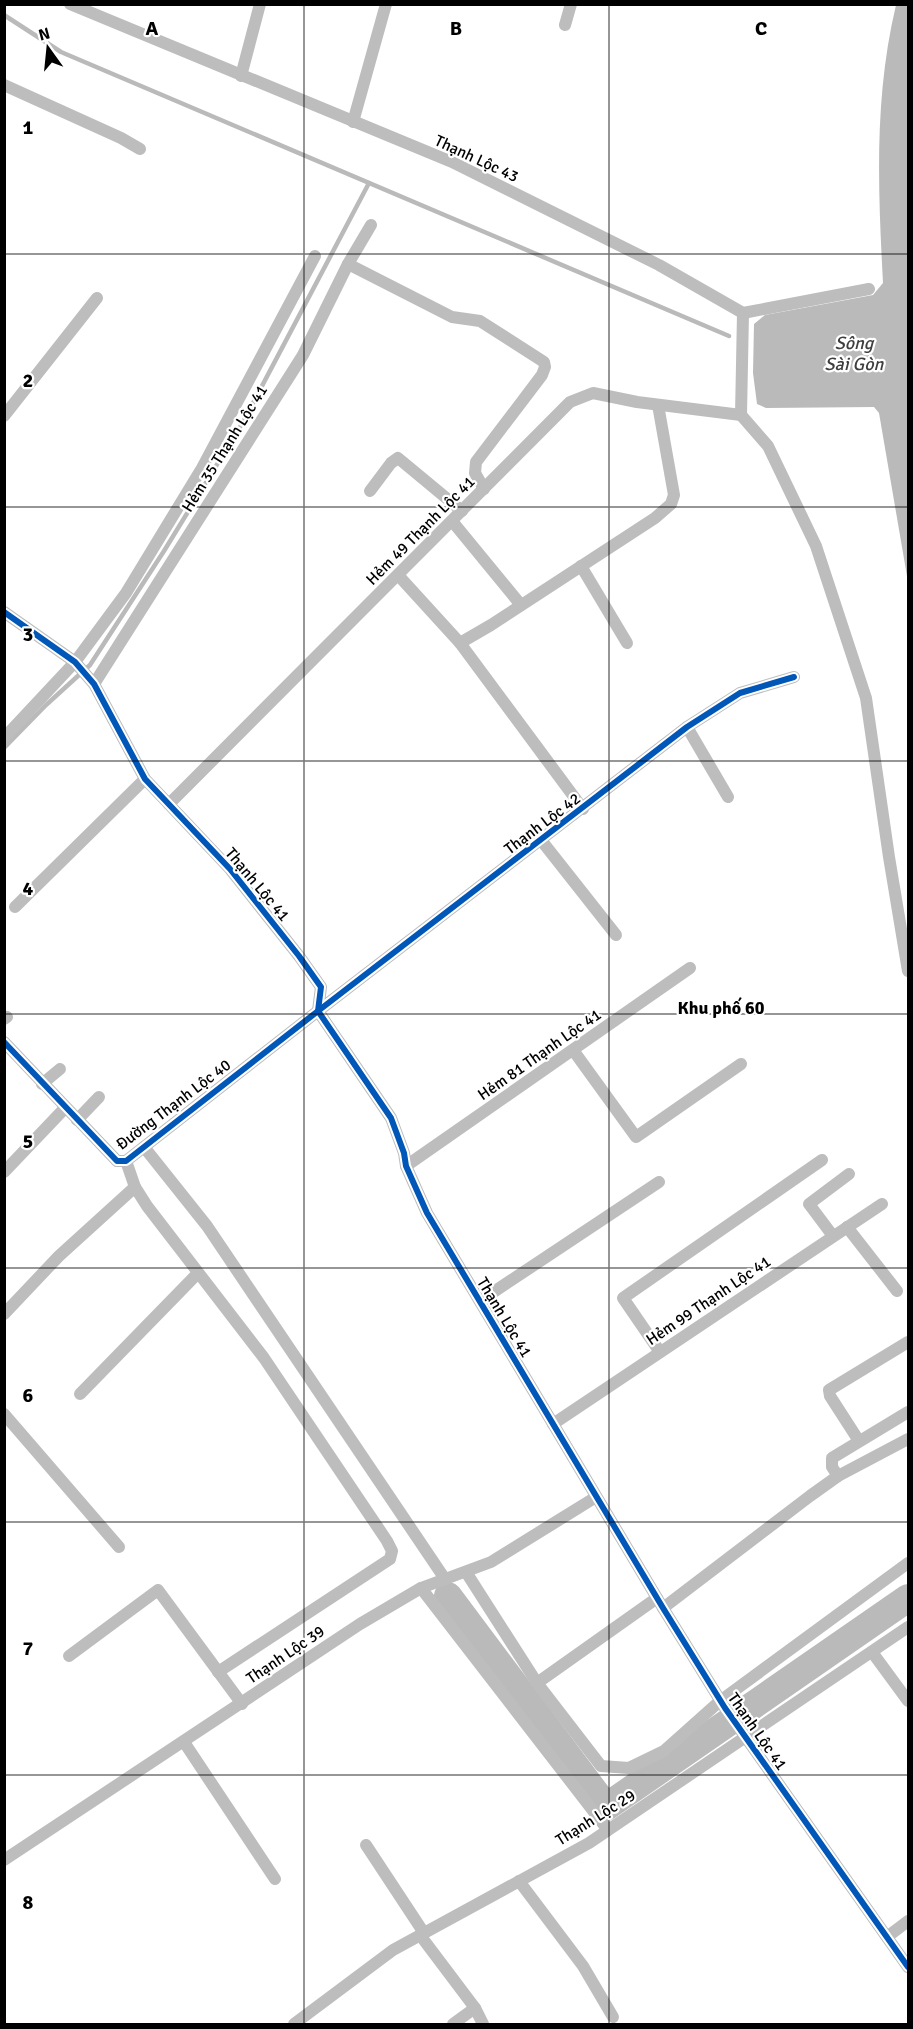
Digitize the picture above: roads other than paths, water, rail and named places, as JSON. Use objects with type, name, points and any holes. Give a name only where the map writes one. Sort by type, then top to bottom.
[{"type":"street","name":"Thạnh Lộc 43","points":[[70,4],[452,162],[658,265],[743,313]]},
{"type":"street","points":[[241,76],[260,4]]},
{"type":"street","points":[[353,122],[386,4]]},
{"type":"street","points":[[565,25],[571,4]]},
{"type":"street","points":[[4,85],[122,138],[140,149]]},
{"type":"street","name":"Hẻm 35 Thạnh Lộc 41","points":[[94,684],[303,355],[348,264],[371,225]]},
{"type":"street","points":[[4,738],[75,662],[126,593],[202,468],[315,256]]},
{"type":"street","points":[[348,264],[452,317],[480,321],[544,362],[542,375],[476,462],[475,473],[484,489]]},
{"type":"street","points":[[869,289],[743,313],[741,415],[768,446],[816,546],[866,698],[889,857],[909,971]]},
{"type":"street","points":[[4,416],[97,298]]},
{"type":"street","name":"Hẻm 49 Thạnh Lộc 41","points":[[169,804],[570,402],[593,393],[658,405],[741,415]]},
{"type":"street","points":[[460,643],[655,518],[673,500],[673,487],[658,405]]},
{"type":"street","points":[[370,491],[391,463],[398,458],[462,511]]},
{"type":"street","points":[[452,521],[521,605]]},
{"type":"street","points":[[580,566],[627,643]]},
{"type":"street","points":[[398,575],[460,643],[583,809]]},
{"type":"street","points":[[4,612],[75,662]]},
{"type":"street","name":"Thạnh Lộc 41","points":[[75,662],[94,684],[145,779],[230,869],[321,987],[318,1011],[391,1118],[404,1153],[406,1166],[427,1213],[596,1497],[722,1704],[909,1967]]},
{"type":"street","name":"Thạnh Lộc 42","points":[[318,1011],[687,727],[740,693],[794,677]]},
{"type":"street","points":[[687,727],[728,797]]},
{"type":"street","points":[[15,907],[145,779]]},
{"type":"street","points":[[541,840],[616,935]]},
{"type":"street","name":"Hẻm 81 Thạnh Lộc 41","points":[[406,1166],[690,968]]},
{"type":"street","name":"Đường Thạnh Lộc 40","points":[[4,1042],[117,1161],[126,1161],[318,1011]]},
{"type":"street","points":[[573,1050],[636,1137],[741,1064]]},
{"type":"street","points":[[42,1084],[60,1069]]},
{"type":"street","points":[[77,1120],[99,1097]]},
{"type":"street","points":[[4,1172],[66,1108]]},
{"type":"street","points":[[144,1147],[207,1226],[445,1579]]},
{"type":"street","points":[[660,1352],[623,1298],[822,1160]]},
{"type":"street","points":[[126,1161],[135,1187],[147,1206],[264,1358],[392,1551],[390,1559],[218,1672]]},
{"type":"street","points":[[833,1236],[809,1204],[849,1174]]},
{"type":"street","points":[[480,1301],[659,1182]]},
{"type":"street","points":[[4,1314],[59,1256],[135,1187]]},
{"type":"street","name":"Hẻm 99 Thạnh Lộc 41","points":[[553,1424],[882,1204]]},
{"type":"street","points":[[847,1227],[897,1291]]},
{"type":"street","points":[[80,1394],[198,1273]]},
{"type":"street","points":[[859,1441],[830,1396],[829,1390],[909,1342]]},
{"type":"street","points":[[838,1476],[832,1467],[832,1458],[909,1412]]},
{"type":"street","points":[[4,1414],[119,1548]]},
{"type":"street","points":[[537,1683],[660,1603],[838,1476],[909,1439]]},
{"type":"street","name":"Thạnh Lộc 39","points":[[4,1860],[360,1624],[421,1588],[491,1562],[596,1497]]},
{"type":"street","points":[[466,1572],[537,1683],[601,1766],[629,1768],[664,1751],[722,1704],[909,1563]]},
{"type":"street","points":[[421,1588],[608,1830]]},
{"type":"street","points":[[69,1656],[158,1590],[242,1704]]},
{"type":"street","name":"Thạnh Lộc 29","points":[[294,2025],[393,1950],[589,1843],[909,1627]]},
{"type":"street","points":[[872,1652],[909,1701]]},
{"type":"street","points":[[184,1742],[275,1879]]},
{"type":"street","points":[[366,1845],[422,1934],[475,2008],[483,2025]]},
{"type":"street","points":[[519,1881],[583,1966],[613,2017]]},
{"type":"street","points":[[887,1937],[909,1921]]},
{"type":"street","points":[[453,2025],[475,2008]]},
{"type":"water","name":"Sông Sài Gòn","points":[[896,5],[908,5],[908,582],[879,413],[874,407],[766,408],[757,404],[753,373],[754,324],[765,315],[873,295],[883,283],[879,143],[884,74]]},
{"type":"waterway","points":[[4,15],[61,52],[729,336]]},
{"type":"waterway","points":[[4,748],[90,665],[164,551],[243,422],[369,183]]},
{"type":"waterway","points":[[448,1596],[606,1807],[908,1598]]},
{"type":"district","name":"Khu phố 60","points":[[721,1008]]}]
